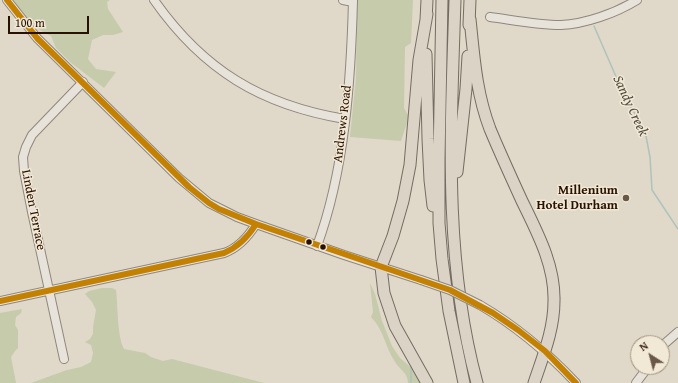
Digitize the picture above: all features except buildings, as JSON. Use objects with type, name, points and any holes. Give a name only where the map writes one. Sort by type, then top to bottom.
[{"type":"highway","points":[[427,0],[426,89],[430,180],[431,197],[440,234]]},
{"type":"highway","points":[[442,0],[438,166],[440,234],[449,310],[464,383]]},
{"type":"highway","points":[[455,0],[451,155],[452,214],[458,281],[467,339],[477,383]]},
{"type":"highway","points":[[470,0],[470,19],[475,71],[479,93],[485,113],[499,152],[550,264],[554,300],[550,336],[534,383]]},
{"type":"highway","points":[[427,14],[419,60],[410,165],[403,201],[393,236],[381,267],[384,293],[395,326],[427,383]]},
{"type":"highway","points":[[452,214],[457,193],[457,175],[466,89],[470,19]]},
{"type":"street","points":[[7,0],[30,30],[198,195],[219,209],[256,224],[450,290],[506,320],[545,351],[576,383]]},
{"type":"street","points":[[154,0],[186,40],[217,68],[244,85],[268,98],[290,106],[345,119]]},
{"type":"street","points":[[343,0],[353,1]]},
{"type":"street","points":[[490,17],[537,24],[570,24],[611,13],[637,0]]},
{"type":"street","name":"Andrews Road","points":[[317,246],[328,214],[340,156],[350,69],[353,1]]},
{"type":"street","name":"Linden Terrace","points":[[64,359],[24,170],[24,152],[32,135],[83,82]]},
{"type":"street","points":[[0,301],[224,253],[240,244],[252,232],[256,224]]},
{"type":"street","points":[[670,339],[678,332]]},
{"type":"green space","points":[[13,0],[110,0],[107,2],[108,9],[123,32],[113,35],[103,35],[92,40],[88,59],[96,69],[116,72],[104,88],[70,62],[56,48],[51,36],[40,30],[25,16]]},
{"type":"green space","points":[[357,0],[413,0],[411,43],[405,47],[404,108],[409,117],[401,141],[350,137],[356,78]]},
{"type":"green space","points":[[370,283],[392,346],[400,358],[415,371],[421,383],[408,383],[407,377],[395,362],[379,327],[371,317],[373,312]]},
{"type":"green space","points":[[102,288],[112,288],[116,290],[120,337],[124,349],[145,353],[151,357],[163,361],[172,359],[264,383],[31,383],[67,370],[81,367],[91,362],[93,353],[91,345],[85,342],[90,339],[93,334],[96,310],[92,302],[85,294],[89,291]]},
{"type":"green space","points":[[22,309],[21,313],[16,317],[15,325],[18,330],[18,348],[11,357],[16,383],[0,383],[0,313]]},
{"type":"waterway","name":"Sandy Creek","points":[[594,26],[624,95],[645,131],[650,157],[652,190],[678,229]]},
{"type":"waterway","points":[[411,364],[411,383]]},
{"type":"transit line","points":[[7,0],[37,38],[189,187],[209,203],[219,209],[256,224],[450,290],[493,313],[518,330],[545,351],[576,383]]},
{"type":"transit line","points":[[0,301],[224,253],[234,248],[242,241],[256,224]]},
{"type":"place","name":"Millenium Hotel Durham","points":[[626,198]]}]
